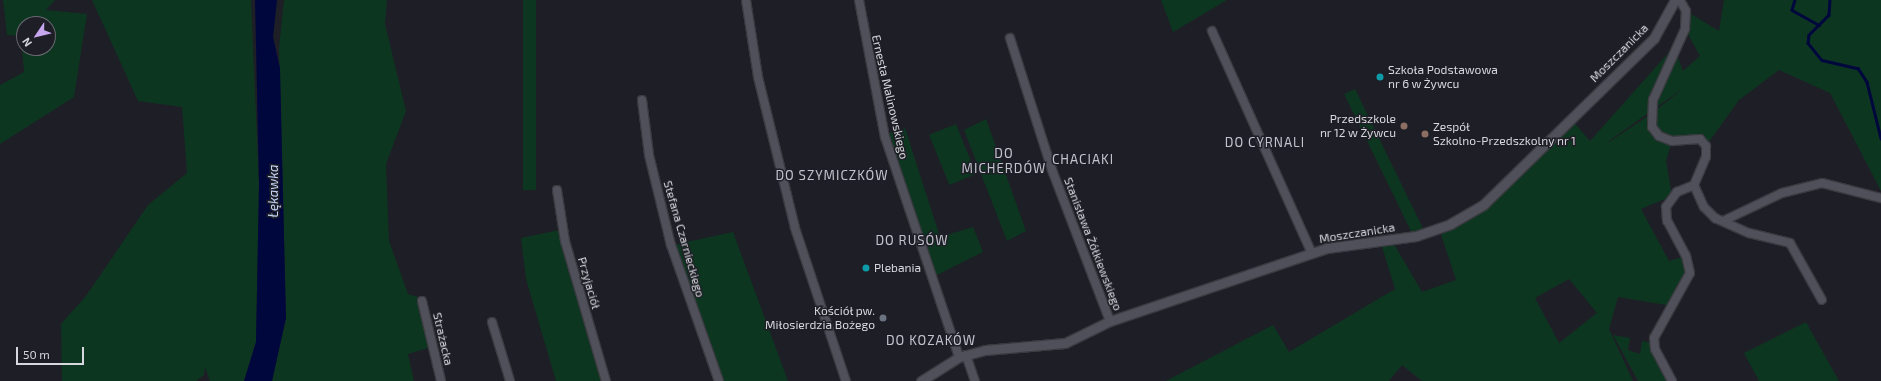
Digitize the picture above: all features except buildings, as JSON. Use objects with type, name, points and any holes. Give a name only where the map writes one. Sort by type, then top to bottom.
[{"type":"street","points":[[746,0],[758,77],[794,228],[846,381]]},
{"type":"street","name":"Ernesta Malinowskiego","points":[[859,0],[885,137],[962,356],[975,381]]},
{"type":"street","name":"Moszczanicka","points":[[921,381],[962,356],[985,350],[1065,342],[1110,321],[1312,253],[1416,236],[1450,224],[1484,204],[1654,38],[1675,0]]},
{"type":"street","points":[[1672,381],[1655,349],[1654,338],[1690,273],[1686,256],[1667,221],[1666,207],[1677,192],[1694,185],[1703,170],[1706,146],[1700,139],[1672,141],[1659,136],[1652,127],[1651,114],[1653,100],[1685,29],[1686,11],[1680,0]]},
{"type":"street","points":[[1212,31],[1312,253]]},
{"type":"street","name":"Stanisława Żółkiewskiego","points":[[1010,38],[1049,163],[1110,321]]},
{"type":"street","name":"Stefana Czarnieckiego","points":[[642,100],[649,155],[671,245],[719,381]]},
{"type":"street","points":[[1723,221],[1782,192],[1822,183],[1881,198]]},
{"type":"street","points":[[1694,185],[1709,213],[1749,234],[1790,243],[1822,300]]},
{"type":"street","name":"Przyjaciół","points":[[557,190],[567,248],[606,381]]},
{"type":"street","name":"Strażacka","points":[[422,302],[441,381]]},
{"type":"street","points":[[492,322],[510,381]]},
{"type":"green space","points":[[3,0],[55,0],[46,10],[87,14],[74,97],[0,144],[0,85],[24,72],[23,56],[56,56],[56,16],[16,16],[16,36],[7,35]]},
{"type":"green space","points":[[92,0],[251,0],[259,184],[256,342],[244,381],[210,381],[205,367],[204,375],[196,381],[62,381],[61,324],[86,296],[148,205],[187,173],[182,107],[138,101]]},
{"type":"green space","points":[[284,0],[387,0],[385,24],[406,111],[386,164],[389,241],[408,294],[420,298],[431,347],[408,354],[414,381],[272,381],[286,318],[279,48]]},
{"type":"green space","points":[[523,0],[536,0],[536,190],[523,190]]},
{"type":"green space","points":[[1161,0],[1227,0],[1173,32]]},
{"type":"green space","points":[[1724,0],[1881,0],[1881,191],[1830,93],[1779,70],[1739,100],[1706,146],[1700,139],[1672,141],[1666,161],[1672,196],[1641,209],[1669,261],[1686,256],[1690,273],[1672,306],[1618,297],[1609,329],[1633,381],[1422,381],[1402,365],[1389,381],[1166,381],[1273,325],[1289,352],[1395,289],[1380,240],[1391,239],[1422,292],[1456,280],[1439,228],[1484,204],[1570,118],[1590,141],[1671,50],[1676,52],[1683,71],[1700,56],[1685,29],[1686,11],[1719,31]],"holes":[[[1685,87],[1651,114],[1609,142],[1609,141]],[[1569,279],[1597,313],[1559,343],[1535,298]]]},
{"type":"green space","points":[[1355,89],[1425,233],[1414,238],[1344,94]]},
{"type":"green space","points":[[986,119],[1026,231],[1007,241],[964,130]]},
{"type":"green space","points":[[956,124],[976,174],[949,185],[929,135]]},
{"type":"green space","points":[[905,128],[940,237],[973,227],[983,252],[931,278],[886,134]]},
{"type":"green space","points":[[559,230],[586,329],[604,381],[556,381],[526,279],[521,238]]},
{"type":"green space","points":[[733,232],[788,381],[724,381],[673,245]]},
{"type":"green space","points":[[1806,322],[1839,381],[1759,381],[1744,353]]},
{"type":"green space","points":[[1613,335],[1630,338],[1628,350],[1640,354],[1642,341],[1651,343],[1669,381],[1638,381]]},
{"type":"water","name":"Łękawka","points":[[255,0],[277,0],[273,37],[280,68],[286,318],[272,381],[244,381],[256,342],[259,184]]},
{"type":"waterway","points":[[1795,0],[1792,10],[1819,25]]},
{"type":"waterway","points":[[1830,0],[1829,15],[1809,35],[1808,43],[1822,60],[1858,68],[1867,82],[1881,138]]},
{"type":"place","name":"Szkoła Podstawowa nr 6 w Żywcu","points":[[1380,77]]},
{"type":"place","name":"Przedszkole nr 12 w Żywcu","points":[[1404,126]]},
{"type":"place","name":"Zespół Szkolno-Przedszkolny nr 1","points":[[1425,134]]},
{"type":"place","name":"Plebania","points":[[866,268]]},
{"type":"place","name":"Kościół pw. Miłosierdzia Bożego","points":[[883,318]]},
{"type":"district","name":"DO CYRNALI","points":[[1265,142]]},
{"type":"district","name":"CHACIAKI","points":[[1083,159]]},
{"type":"district","name":"DO MICHERDÓW","points":[[1004,162]]},
{"type":"district","name":"DO SZYMICZKÓW","points":[[832,175]]},
{"type":"district","name":"DO RUSÓW","points":[[912,240]]},
{"type":"district","name":"DO KOZAKÓW","points":[[931,340]]}]
